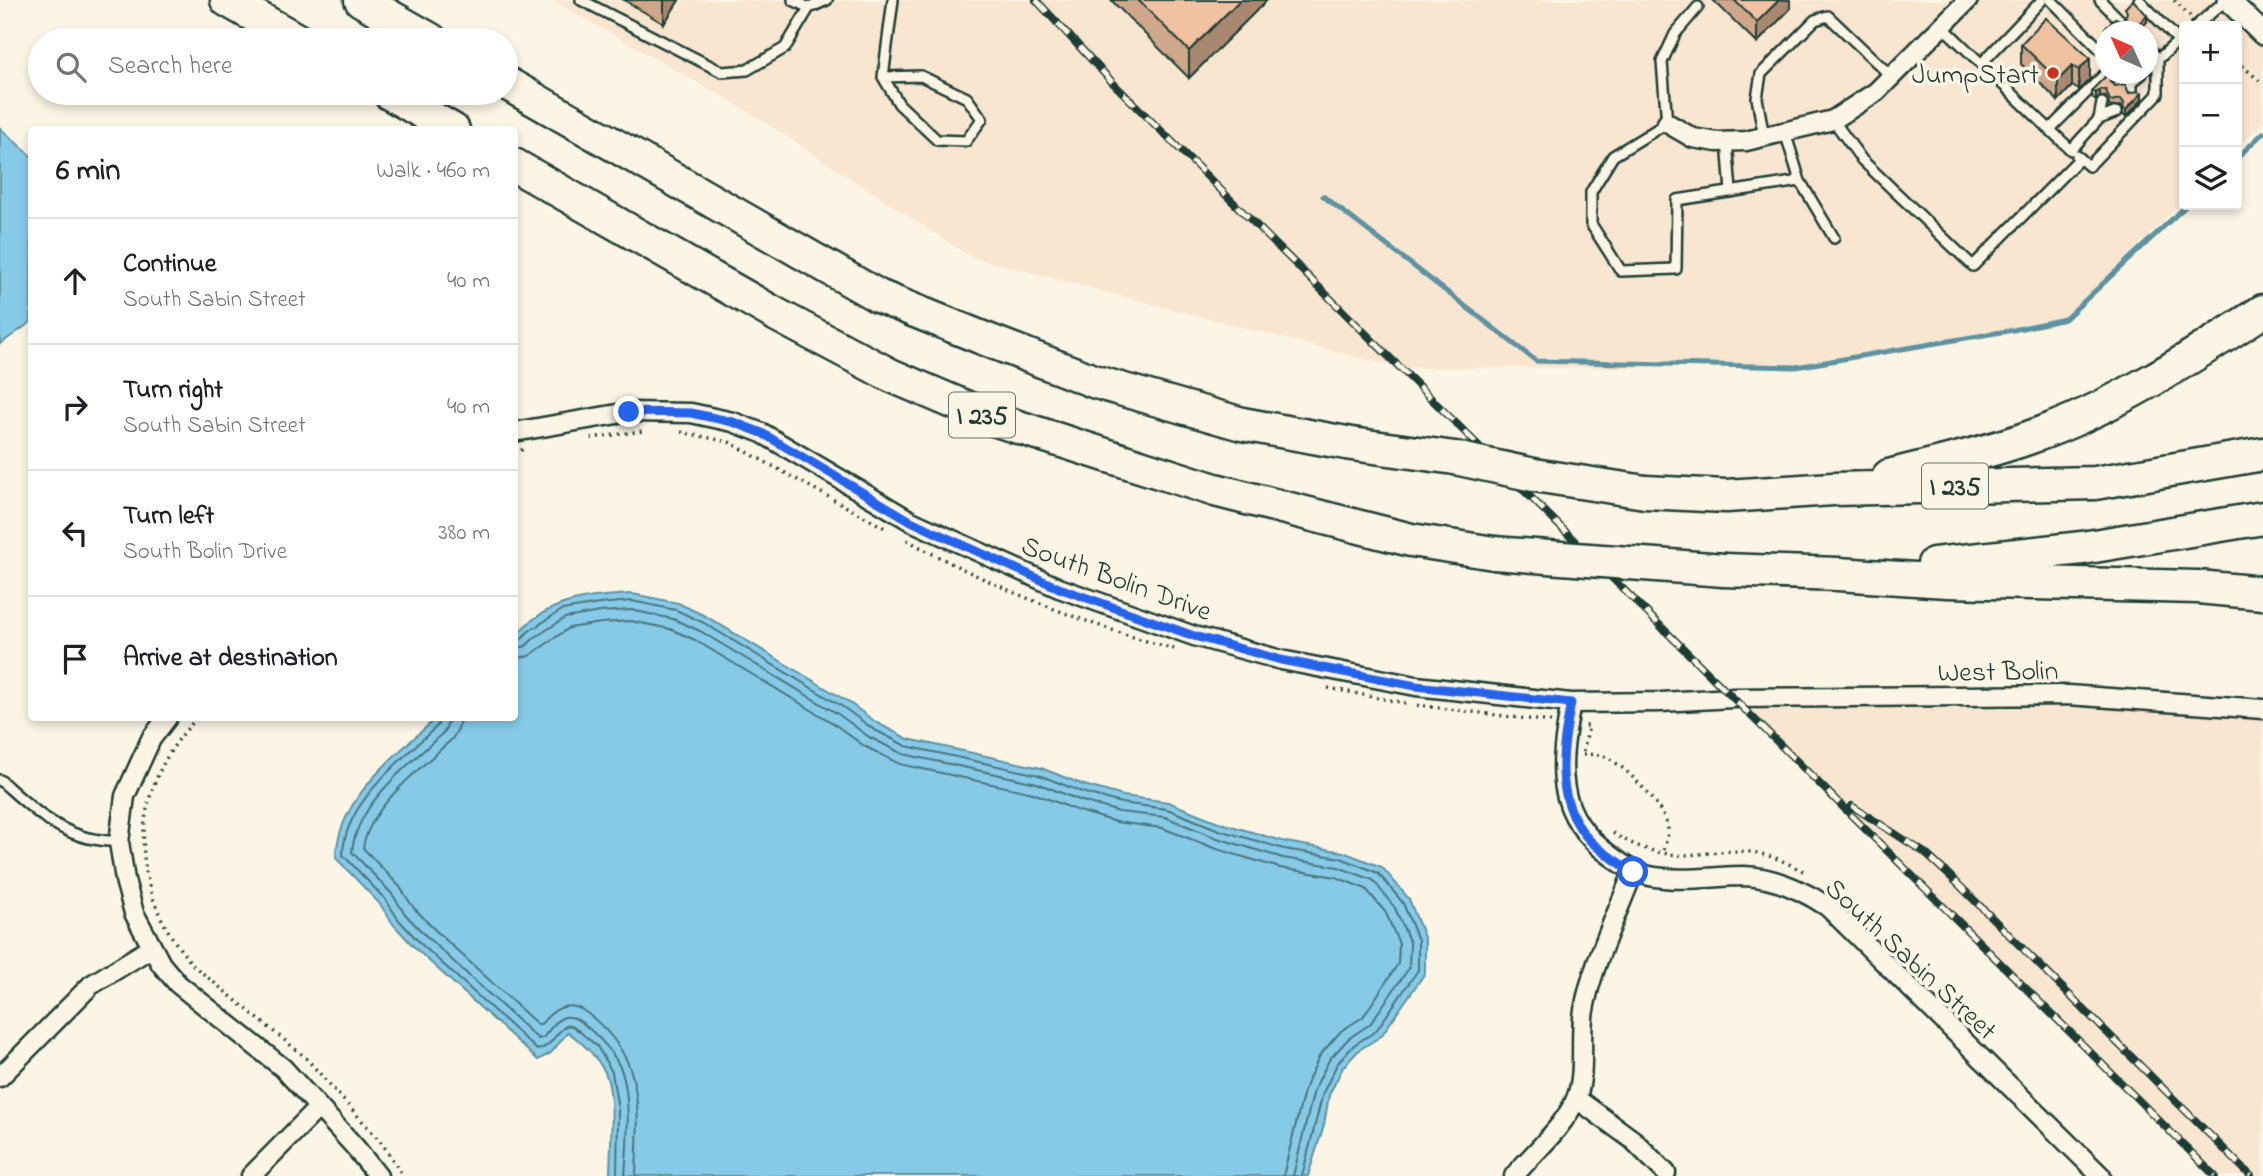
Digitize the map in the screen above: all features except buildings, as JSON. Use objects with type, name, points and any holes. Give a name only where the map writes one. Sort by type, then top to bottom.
[{"type":"highway","points":[[227,0],[276,28]]},
{"type":"highway","points":[[361,0],[410,28]]},
{"type":"highway","name":"I 235","points":[[518,90],[878,296],[1096,382],[1242,424],[1645,492],[1727,496],[1833,489],[2095,483],[2263,454]]},
{"type":"highway","points":[[410,105],[446,126]]},
{"type":"highway","name":"I 235","points":[[518,167],[777,315],[879,369],[993,419],[1215,490],[1411,540],[1494,553],[1724,570],[1838,574],[2082,548],[2263,518]]},
{"type":"highway","points":[[1833,489],[1977,453],[2028,438],[2067,422],[2154,378],[2263,311]]},
{"type":"highway","points":[[1838,574],[1947,581],[2199,587],[2263,593]]},
{"type":"street","points":[[2227,0],[2263,34]]},
{"type":"street","points":[[1667,123],[1693,138],[1727,141],[1764,137],[1833,120],[1876,92],[1966,1]]},
{"type":"street","name":"South Bolin Drive","points":[[518,431],[629,412],[691,413],[733,422],[762,433],[911,521],[1059,588],[1194,636],[1281,660],[1416,686],[1571,703],[1733,698]]},
{"type":"street","name":"West Bolin","points":[[1733,698],[2068,695],[2263,709]]},
{"type":"street","name":"South Sabin Street","points":[[1571,703],[1562,766],[1564,792],[1585,835],[1597,847],[1633,872],[1664,878],[1747,876],[1789,886],[1811,895],[1828,907],[2101,1176]]},
{"type":"street","points":[[165,721],[151,740],[125,796],[119,842],[134,914],[161,964],[178,984],[283,1068],[378,1176]]},
{"type":"street","points":[[1514,1176],[1564,1119],[1577,1099],[1583,1012],[1589,986],[1633,872]]},
{"type":"street","points":[[0,1077],[91,985],[151,948]]},
{"type":"street","points":[[1577,1099],[1633,1140],[1666,1173]]},
{"type":"street","points":[[251,1176],[318,1108]]},
{"type":"lane","points":[[581,0],[722,72],[747,70],[785,47],[809,8],[827,0]]},
{"type":"lane","points":[[793,0],[809,8]]},
{"type":"lane","points":[[883,77],[922,76],[967,98],[982,119],[966,141],[937,140],[899,104],[883,77],[893,0]]},
{"type":"lane","points":[[1981,64],[2042,0]]},
{"type":"lane","points":[[2051,0],[2095,45]]},
{"type":"lane","points":[[2100,0],[2120,20]]},
{"type":"lane","points":[[2139,0],[2179,36]]},
{"type":"lane","points":[[2202,21],[2227,0]]},
{"type":"lane","points":[[1698,7],[1675,34],[1662,62],[1667,123],[1613,156],[1591,192],[1591,224],[1621,271],[1676,269],[1677,200],[1800,181]]},
{"type":"lane","points":[[1764,137],[1757,99],[1761,74],[1815,20],[1828,16],[1892,77]]},
{"type":"lane","points":[[1943,27],[2089,166],[2158,94],[2158,84]]},
{"type":"lane","points":[[2158,59],[2179,40]]},
{"type":"lane","points":[[2050,129],[2095,83]]},
{"type":"lane","points":[[2117,86],[2124,84]]},
{"type":"lane","points":[[2132,84],[2132,94]]},
{"type":"lane","points":[[2099,119],[2102,103]]},
{"type":"lane","points":[[2071,150],[2099,119],[2117,112]]},
{"type":"lane","points":[[1833,120],[1862,160],[1973,266],[2080,158]]},
{"type":"lane","points":[[1785,132],[1800,181],[1834,238]]},
{"type":"lane","points":[[1727,141],[1731,192]]},
{"type":"lane","points":[[0,780],[36,812],[64,829],[83,837],[119,842]]},
{"type":"path","points":[[2174,0],[2193,21]]},
{"type":"path","points":[[2242,65],[2263,84]]},
{"type":"path","points":[[588,439],[646,431]]},
{"type":"path","points":[[677,431],[729,442],[887,529]]},
{"type":"path","points":[[518,451],[534,447]]},
{"type":"path","points":[[899,536],[942,559],[1018,593],[1131,637],[1178,650]]},
{"type":"path","points":[[1322,687],[1367,698],[1589,726],[1582,766]]},
{"type":"path","points":[[194,721],[185,729],[158,771],[143,818],[143,849],[151,893],[180,951],[195,967],[305,1057],[381,1142],[403,1176]]},
{"type":"path","points":[[1583,755],[1597,754],[1610,759],[1634,777],[1664,817],[1668,831],[1663,853]]},
{"type":"path","points":[[1610,831],[1626,842],[1663,853],[1680,855],[1728,851],[1761,854],[1818,879]]},
{"type":"shaded area","points":[[552,0],[2229,0],[2263,33],[2263,122],[2242,143],[2242,21],[2179,21],[2179,205],[2065,319],[2013,330],[1796,367],[1399,368],[971,257],[749,112]]},
{"type":"shaded area","points":[[1723,688],[2263,714],[2263,1176],[2214,1176]]},
{"type":"water","points":[[0,128],[28,153],[28,324],[0,344]]},
{"type":"water","points":[[632,594],[678,603],[707,617],[847,701],[877,723],[908,739],[1041,768],[1084,785],[1123,796],[1168,802],[1221,823],[1286,842],[1343,852],[1382,867],[1409,899],[1425,940],[1425,973],[1381,1036],[1359,1050],[1343,1067],[1329,1095],[1324,1125],[1308,1176],[610,1176],[610,1095],[605,1072],[593,1055],[568,1032],[551,1053],[538,1060],[416,949],[393,924],[380,904],[336,858],[339,836],[347,816],[358,797],[387,763],[433,721],[518,721],[518,633],[554,607],[599,597]]},
{"type":"waterway","points":[[2242,153],[2263,133]]},
{"type":"waterway","points":[[1323,196],[1536,361],[1796,367],[2065,319],[2182,210]]},
{"type":"railway","points":[[1036,0],[1114,84],[2215,1176]]},
{"type":"railway","points":[[1852,806],[1925,853],[1951,877],[2251,1176]]},
{"type":"place","name":"JumpStart","points":[[2053,73]]},
{"type":"route","points":[[629,412],[691,413],[733,422],[762,433],[911,521],[1059,588],[1194,636],[1281,660],[1416,686],[1571,703],[1562,766],[1564,792],[1569,806],[1585,835],[1597,847],[1633,872]]}]
